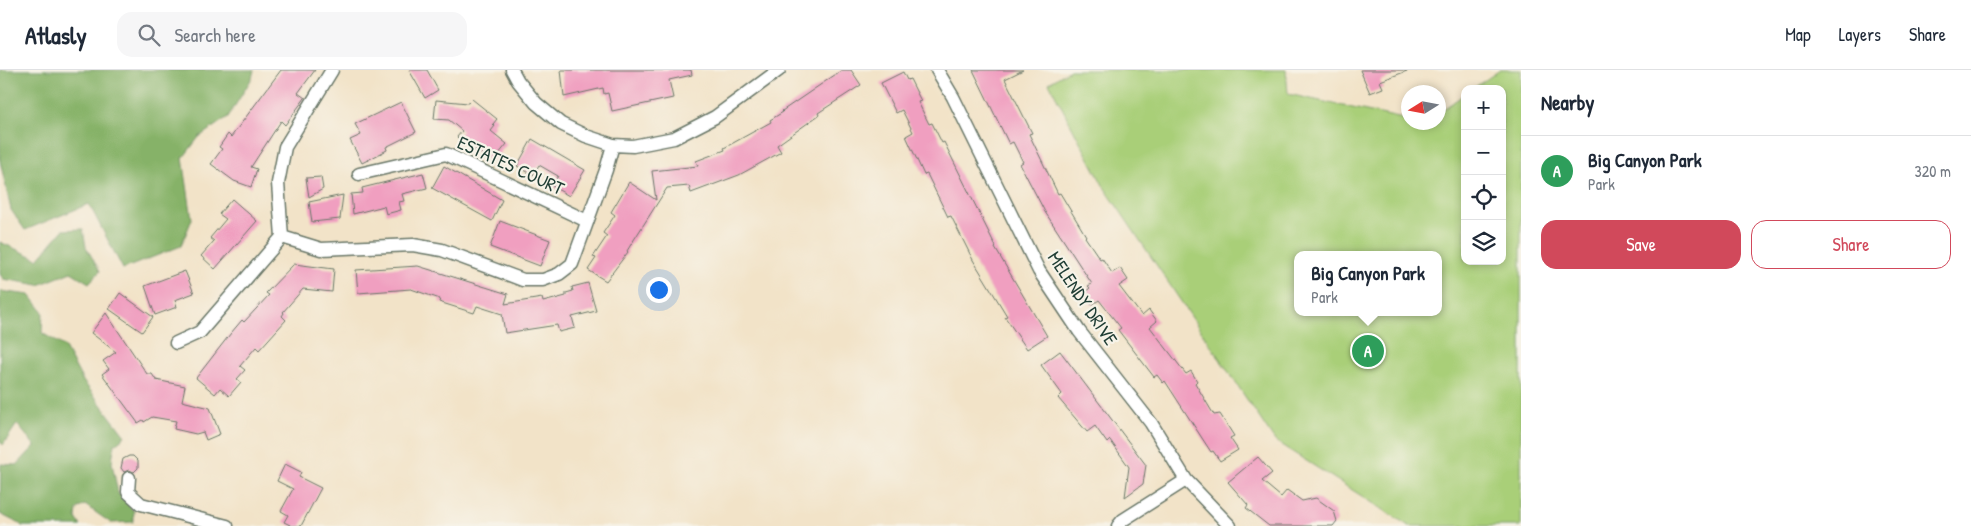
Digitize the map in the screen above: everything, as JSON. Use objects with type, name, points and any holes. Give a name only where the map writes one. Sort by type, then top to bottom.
[{"type":"street","points":[[176,343],[200,332],[282,236],[278,183],[285,147],[332,70]]},
{"type":"street","points":[[512,70],[536,103],[561,124],[586,136],[613,145],[633,146],[674,138],[715,117],[779,70]]},
{"type":"street","name":"MELENDY DRIVE","points":[[937,70],[953,98],[1039,271],[1079,331],[1150,423],[1186,480],[1230,526]]},
{"type":"street","points":[[282,236],[321,249],[413,245],[442,250],[523,280],[543,280],[559,274],[572,264],[606,170],[613,145]]},
{"type":"street","name":"ESTATES COURT","points":[[359,174],[446,154],[587,221]]},
{"type":"street","points":[[129,478],[128,492],[141,504],[227,526]]},
{"type":"street","points":[[1118,526],[1123,520],[1186,480]]},
{"type":"green space","points":[[0,70],[254,70],[252,78],[228,117],[199,137],[183,158],[192,219],[181,246],[123,269],[89,204],[25,230],[11,210],[0,161]]},
{"type":"green space","points":[[1070,70],[1286,70],[1288,94],[1401,118],[1401,130],[1446,130],[1446,107],[1461,97],[1461,265],[1506,265],[1506,85],[1478,85],[1500,70],[1521,70],[1521,526],[1409,526],[1275,441],[1104,187],[1049,83]]},
{"type":"green space","points":[[83,229],[86,247],[100,271],[89,283],[71,272],[39,285],[3,279],[0,274],[0,242],[38,259],[63,230]]},
{"type":"green space","points":[[0,291],[30,295],[43,312],[42,333],[64,346],[83,381],[125,436],[114,445],[112,463],[118,493],[134,511],[133,522],[111,523],[85,505],[77,509],[76,518],[81,526],[22,526],[0,514],[1,464],[17,465],[35,446],[17,424],[3,445],[0,442]]},
{"type":"building","points":[[281,70],[315,70],[298,93],[305,98],[285,125],[281,121],[251,167],[257,169],[251,187],[234,181],[211,164],[222,149],[219,147],[228,134],[231,137]]},
{"type":"building","points":[[409,70],[427,70],[438,90],[425,98]]},
{"type":"building","points":[[561,70],[691,70],[692,75],[669,80],[673,98],[612,111],[608,93],[604,94],[603,88],[564,97]]},
{"type":"building","points":[[842,70],[851,70],[861,85],[818,113],[819,115],[777,145],[781,152],[739,175],[691,193],[689,186],[667,188],[628,252],[606,281],[588,270],[596,258],[593,257],[607,236],[603,233],[615,215],[611,212],[629,182],[656,200],[652,171],[698,166],[696,161],[725,150],[724,148],[771,122],[770,120],[782,111]]},
{"type":"building","points":[[973,70],[1023,70],[1005,79],[1032,133],[1029,134],[1058,194],[1060,193],[1100,259],[1102,258],[1112,273],[1120,268],[1128,280],[1119,286],[1142,316],[1149,310],[1157,321],[1150,327],[1186,374],[1191,371],[1197,381],[1195,383],[1214,415],[1220,414],[1234,436],[1230,438],[1238,450],[1220,461],[1213,451],[1211,452],[1165,381],[1163,383],[1157,375],[1154,377],[1118,330],[1121,328],[1099,300],[1092,305],[1084,293],[1090,288],[1088,286],[1092,284],[1045,212],[1020,164],[1023,162],[1013,142],[1009,144]]},
{"type":"building","points":[[1360,70],[1407,71],[1380,81],[1383,88],[1370,93]]},
{"type":"building","points":[[903,72],[907,80],[910,79],[921,101],[918,102],[929,124],[932,123],[942,143],[944,142],[995,248],[1047,336],[1027,349],[1005,317],[1007,316],[973,260],[951,216],[948,217],[927,174],[924,175],[906,136],[913,132],[902,110],[896,113],[881,83]]},
{"type":"building","points":[[472,99],[497,119],[491,131],[507,144],[498,155],[495,154],[489,161],[476,149],[474,152],[457,137],[462,131],[449,120],[434,119],[436,100],[468,103]]},
{"type":"building","points":[[401,102],[416,132],[386,147],[387,150],[362,163],[350,140],[361,135],[355,124]]},
{"type":"building","points":[[532,139],[585,170],[569,196],[552,186],[558,176],[539,165],[533,175],[517,166]]},
{"type":"building","points":[[444,166],[502,200],[492,221],[432,188]]},
{"type":"building","points":[[423,173],[427,188],[402,194],[404,201],[399,202],[401,210],[386,214],[384,206],[353,214],[351,194],[363,193],[362,188]]},
{"type":"building","points":[[321,177],[323,189],[309,197],[306,178]]},
{"type":"building","points":[[343,195],[340,219],[312,222],[309,202]]},
{"type":"building","points":[[232,199],[257,221],[215,269],[201,256],[214,241],[210,238],[226,219],[219,214]]},
{"type":"building","points":[[500,221],[550,240],[540,266],[490,247]]},
{"type":"building","points":[[294,264],[334,269],[332,292],[303,289],[283,312],[282,316],[286,320],[259,350],[256,347],[240,366],[245,370],[237,379],[241,382],[229,396],[220,388],[215,394],[196,378],[242,320],[244,322],[269,295],[266,293]]},
{"type":"building","points":[[418,266],[508,294],[505,304],[542,298],[543,302],[566,296],[566,293],[573,291],[572,287],[588,283],[596,311],[572,317],[575,328],[559,332],[557,325],[505,333],[502,314],[477,306],[474,313],[439,302],[440,299],[411,289],[358,293],[356,270]]},
{"type":"building","points":[[185,271],[194,293],[175,300],[177,307],[155,315],[145,286]]},
{"type":"building","points":[[120,293],[153,317],[142,332],[109,309]]},
{"type":"building","points":[[106,313],[147,374],[152,374],[156,380],[185,386],[182,401],[210,408],[220,434],[206,440],[203,432],[196,434],[174,429],[176,421],[152,417],[138,423],[102,374],[109,369],[103,361],[116,352],[91,333]]},
{"type":"building","points":[[1060,351],[1146,465],[1143,484],[1125,497],[1129,467],[1110,440],[1107,443],[1095,426],[1087,432],[1058,398],[1062,394],[1041,365]]},
{"type":"building","points":[[133,456],[138,461],[138,468],[134,472],[129,470],[124,472],[121,468],[123,459]]},
{"type":"building","points":[[1258,457],[1272,473],[1262,481],[1281,497],[1287,490],[1302,501],[1316,498],[1334,511],[1337,521],[1333,526],[1269,526],[1246,508],[1248,505],[1228,482]]},
{"type":"building","points":[[285,464],[301,472],[299,477],[321,488],[301,526],[292,526],[284,522],[288,515],[281,511],[293,489],[277,481]]},
{"type":"place","name":"Big Canyon Park","points":[[1368,351]]}]
